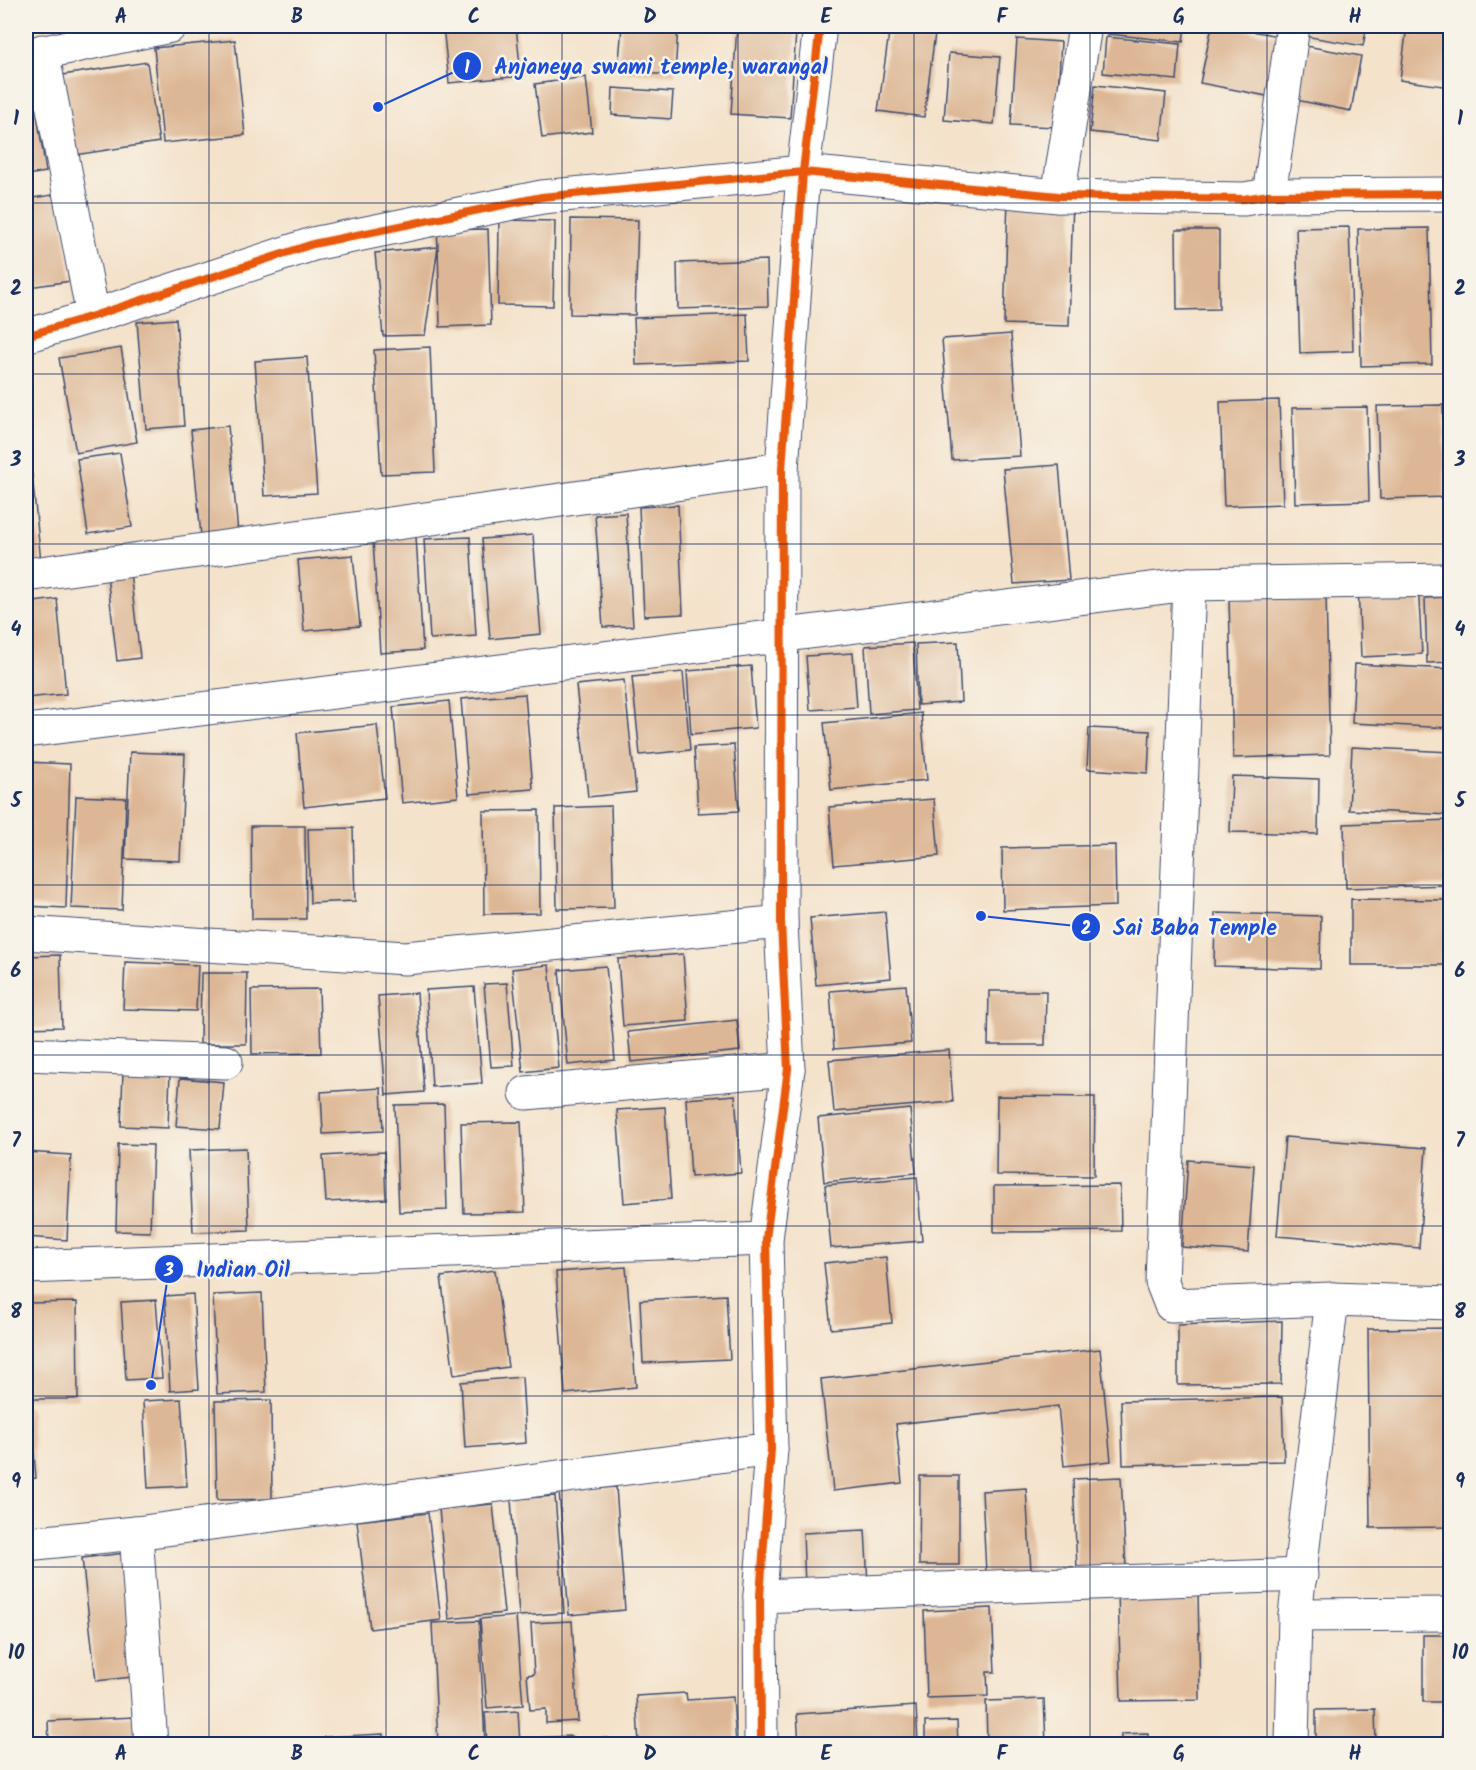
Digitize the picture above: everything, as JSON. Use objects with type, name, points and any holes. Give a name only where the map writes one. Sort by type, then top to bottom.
[{"type":"street","points":[[93,316],[34,54],[170,26]]},
{"type":"street","points":[[761,1744],[760,1596],[771,1449],[766,1239],[788,1069],[781,922],[782,470],[803,172],[820,26]]},
{"type":"street","points":[[1059,196],[1085,26]]},
{"type":"street","points":[[1269,195],[1293,26]]},
{"type":"street","points":[[26,336],[313,244],[542,197],[803,172],[1059,196],[1244,199],[1269,195],[1450,194]]},
{"type":"street","points":[[26,575],[782,470]]},
{"type":"street","points":[[26,731],[1189,584],[1450,580]]},
{"type":"street","points":[[1189,584],[1162,1282],[1171,1305],[1332,1299],[1450,1303]]},
{"type":"street","points":[[26,933],[405,958],[781,922]]},
{"type":"street","points":[[26,1054],[226,1062]]},
{"type":"street","points":[[526,1093],[788,1069]]},
{"type":"street","points":[[26,1267],[766,1239]]},
{"type":"street","points":[[1292,1744],[1295,1615],[1332,1299]]},
{"type":"street","points":[[26,1544],[136,1533],[771,1449]]},
{"type":"street","points":[[136,1533],[151,1744]]},
{"type":"street","points":[[760,1596],[1301,1575]]},
{"type":"street","points":[[1295,1615],[1450,1614]]},
{"type":"building","points":[[443,26],[516,26],[521,76],[449,83]]},
{"type":"building","points":[[622,26],[678,26],[675,75],[618,72]]},
{"type":"building","points":[[890,26],[936,26],[924,117],[878,111]]},
{"type":"building","points":[[1109,26],[1185,26],[1183,42],[1108,34]]},
{"type":"building","points":[[1212,26],[1224,26],[1284,37],[1272,97],[1200,83]]},
{"type":"building","points":[[1306,26],[1367,26],[1363,46],[1304,36]]},
{"type":"building","points":[[1407,26],[1450,26],[1450,87],[1400,80]]},
{"type":"building","points":[[737,27],[796,32],[790,118],[731,114]]},
{"type":"building","points":[[1106,37],[1180,44],[1177,80],[1103,73]]},
{"type":"building","points":[[1017,39],[1061,42],[1056,127],[1011,125]]},
{"type":"building","points":[[235,40],[245,135],[163,143],[154,48]]},
{"type":"building","points":[[1301,45],[1361,56],[1351,111],[1291,99]]},
{"type":"building","points":[[949,53],[1000,57],[994,124],[944,120]]},
{"type":"building","points":[[147,62],[159,142],[75,155],[63,75]]},
{"type":"building","points":[[586,77],[592,132],[542,138],[535,84]]},
{"type":"building","points":[[1095,85],[1166,93],[1161,140],[1090,132]]},
{"type":"building","points":[[613,88],[673,92],[671,119],[612,115]]},
{"type":"building","points":[[33,89],[46,172],[26,175],[26,90]]},
{"type":"building","points":[[59,194],[71,281],[29,287],[26,266],[26,199]]},
{"type":"building","points":[[1008,198],[1073,200],[1069,326],[1004,324]]},
{"type":"building","points":[[571,219],[638,220],[635,315],[570,314]]},
{"type":"building","points":[[499,220],[555,221],[553,306],[498,305]]},
{"type":"building","points":[[1349,227],[1353,351],[1300,353],[1296,228]]},
{"type":"building","points":[[1429,228],[1432,364],[1361,366],[1358,229]]},
{"type":"building","points":[[488,229],[491,325],[440,327],[437,230]]},
{"type":"building","points":[[1176,230],[1219,230],[1219,309],[1177,310]]},
{"type":"building","points":[[438,247],[425,335],[383,336],[375,253]]},
{"type":"building","points":[[1445,258],[1450,258],[1450,319],[1449,319]]},
{"type":"building","points":[[767,260],[768,306],[678,309],[677,263]]},
{"type":"building","points":[[747,314],[749,361],[636,365],[634,318]]},
{"type":"building","points":[[176,319],[184,426],[146,429],[137,322]]},
{"type":"building","points":[[1011,334],[1020,456],[952,460],[942,339]]},
{"type":"building","points":[[430,347],[435,472],[381,474],[374,350]]},
{"type":"building","points":[[121,348],[137,442],[76,453],[59,358]]},
{"type":"building","points":[[307,357],[317,493],[264,496],[255,361]]},
{"type":"building","points":[[1279,400],[1283,504],[1224,506],[1220,402]]},
{"type":"building","points":[[1443,405],[1445,497],[1380,499],[1377,406]]},
{"type":"building","points":[[1367,407],[1369,501],[1295,503],[1292,408]]},
{"type":"building","points":[[228,426],[238,533],[201,536],[191,430]]},
{"type":"building","points":[[120,453],[132,527],[88,534],[77,459]]},
{"type":"building","points":[[1059,465],[1069,580],[1014,584],[1003,469]]},
{"type":"building","points":[[26,474],[32,474],[41,562],[26,564]]},
{"type":"building","points":[[678,505],[683,614],[644,616],[639,507]]},
{"type":"building","points":[[626,513],[633,626],[603,627],[595,515]]},
{"type":"building","points":[[533,535],[541,634],[490,639],[482,539]]},
{"type":"building","points":[[416,537],[423,650],[380,653],[373,540]]},
{"type":"building","points":[[470,537],[476,636],[430,639],[424,539]]},
{"type":"building","points":[[353,555],[360,626],[304,631],[298,560]]},
{"type":"building","points":[[130,572],[140,658],[117,661],[107,575]]},
{"type":"building","points":[[1418,583],[1422,654],[1361,657],[1358,585]]},
{"type":"building","points":[[1326,595],[1330,755],[1233,758],[1229,598]]},
{"type":"building","points":[[1450,597],[1450,662],[1427,663],[1425,598]]},
{"type":"building","points":[[57,599],[66,694],[26,698],[26,603]]},
{"type":"building","points":[[958,642],[961,702],[918,705],[916,644]]},
{"type":"building","points":[[913,643],[917,710],[869,714],[865,646]]},
{"type":"building","points":[[853,653],[857,707],[810,710],[806,656]]},
{"type":"building","points":[[1355,664],[1450,669],[1450,728],[1352,723]]},
{"type":"building","points":[[751,666],[756,728],[691,734],[687,671]]},
{"type":"building","points":[[683,672],[690,750],[640,755],[632,677]]},
{"type":"building","points":[[624,680],[636,792],[588,797],[576,685]]},
{"type":"building","points":[[525,694],[533,789],[469,794],[461,699]]},
{"type":"building","points":[[449,701],[458,797],[402,803],[393,707]]},
{"type":"building","points":[[921,713],[927,780],[831,790],[824,723]]},
{"type":"building","points":[[377,725],[385,798],[304,807],[297,733]]},
{"type":"building","points":[[1089,728],[1150,731],[1148,773],[1087,769]]},
{"type":"building","points":[[734,745],[739,811],[698,813],[694,747]]},
{"type":"building","points":[[1352,747],[1450,752],[1450,815],[1349,810]]},
{"type":"building","points":[[130,752],[185,754],[180,861],[125,859]]},
{"type":"building","points":[[26,762],[70,764],[66,908],[26,906]]},
{"type":"building","points":[[1232,776],[1319,779],[1318,834],[1230,832]]},
{"type":"building","points":[[76,796],[126,798],[122,910],[71,908]]},
{"type":"building","points":[[934,799],[939,856],[834,865],[829,807]]},
{"type":"building","points":[[611,806],[614,908],[557,909],[555,808]]},
{"type":"building","points":[[539,810],[540,913],[484,914],[483,811]]},
{"type":"building","points":[[1450,820],[1450,885],[1346,888],[1344,824]]},
{"type":"building","points":[[251,826],[305,826],[306,919],[252,919]]},
{"type":"building","points":[[353,828],[355,901],[310,903],[308,829]]},
{"type":"building","points":[[1115,845],[1116,906],[1003,910],[1002,848]]},
{"type":"building","points":[[1351,899],[1450,900],[1450,965],[1351,965]]},
{"type":"building","points":[[885,912],[891,978],[816,985],[810,918]]},
{"type":"building","points":[[1215,913],[1321,916],[1320,969],[1214,966]]},
{"type":"building","points":[[683,954],[688,1021],[623,1026],[618,959]]},
{"type":"building","points":[[60,955],[62,1027],[26,1028],[26,956]]},
{"type":"building","points":[[125,962],[198,965],[196,1011],[123,1009]]},
{"type":"building","points":[[549,965],[559,1068],[523,1072],[512,969]]},
{"type":"building","points":[[606,966],[615,1060],[568,1065],[559,970]]},
{"type":"building","points":[[201,973],[247,973],[246,1044],[200,1044]]},
{"type":"building","points":[[507,983],[514,1066],[491,1067],[484,984]]},
{"type":"building","points":[[906,985],[911,1043],[834,1049],[830,991]]},
{"type":"building","points":[[474,987],[482,1083],[432,1087],[426,990]]},
{"type":"building","points":[[319,989],[321,1053],[252,1054],[251,990]]},
{"type":"building","points":[[989,991],[1046,991],[1045,1045],[988,1045]]},
{"type":"building","points":[[417,993],[424,1092],[386,1095],[378,996]]},
{"type":"building","points":[[737,1020],[740,1051],[631,1062],[628,1032]]},
{"type":"building","points":[[949,1050],[953,1102],[834,1112],[829,1060]]},
{"type":"building","points":[[26,1060],[28,1060],[28,1118],[26,1118]]},
{"type":"building","points":[[123,1072],[170,1073],[168,1128],[121,1126]]},
{"type":"building","points":[[180,1078],[224,1082],[220,1129],[176,1126]]},
{"type":"building","points":[[381,1088],[383,1131],[323,1134],[321,1092]]},
{"type":"building","points":[[735,1095],[741,1173],[691,1177],[686,1099]]},
{"type":"building","points":[[997,1096],[1095,1097],[1094,1176],[996,1175]]},
{"type":"building","points":[[444,1104],[447,1210],[399,1212],[395,1105]]},
{"type":"building","points":[[665,1107],[671,1199],[624,1203],[617,1110]]},
{"type":"building","points":[[910,1109],[916,1173],[824,1182],[818,1118]]},
{"type":"building","points":[[521,1122],[525,1212],[464,1213],[461,1123]]},
{"type":"building","points":[[1285,1137],[1426,1148],[1419,1248],[1277,1236]]},
{"type":"building","points":[[118,1144],[153,1145],[150,1232],[116,1231]]},
{"type":"building","points":[[246,1148],[249,1230],[193,1232],[189,1150]]},
{"type":"building","points":[[26,1152],[71,1155],[67,1240],[26,1237]]},
{"type":"building","points":[[384,1152],[386,1199],[326,1202],[323,1156]]},
{"type":"building","points":[[1188,1160],[1254,1165],[1248,1252],[1182,1247]]},
{"type":"building","points":[[917,1177],[922,1241],[831,1248],[825,1185]]},
{"type":"building","points":[[1120,1185],[1121,1231],[994,1232],[994,1186]]},
{"type":"building","points":[[886,1257],[892,1323],[831,1329],[824,1263]]},
{"type":"building","points":[[626,1267],[636,1387],[565,1394],[556,1272]]},
{"type":"building","points":[[495,1270],[508,1367],[454,1375],[441,1277]]},
{"type":"building","points":[[262,1293],[266,1392],[217,1394],[213,1295]]},
{"type":"building","points":[[193,1294],[199,1389],[170,1391],[165,1296]]},
{"type":"building","points":[[726,1295],[730,1359],[643,1363],[640,1300]]},
{"type":"building","points":[[156,1300],[162,1378],[126,1380],[121,1302]]},
{"type":"building","points":[[77,1302],[78,1399],[26,1399],[26,1303]]},
{"type":"building","points":[[1282,1321],[1281,1384],[1178,1385],[1178,1325]]},
{"type":"building","points":[[1450,1328],[1450,1527],[1370,1528],[1368,1329]]},
{"type":"building","points":[[1100,1349],[1111,1461],[1064,1466],[1058,1406],[896,1424],[902,1483],[833,1491],[821,1379]]},
{"type":"building","points":[[522,1377],[526,1443],[465,1448],[461,1382]]},
{"type":"building","points":[[1282,1397],[1284,1461],[1123,1465],[1121,1401]]},
{"type":"building","points":[[181,1399],[187,1486],[148,1488],[143,1401]]},
{"type":"building","points":[[271,1400],[272,1499],[217,1500],[215,1401]]},
{"type":"building","points":[[26,1407],[30,1407],[36,1478],[26,1479]]},
{"type":"building","points":[[920,1476],[959,1476],[959,1565],[919,1565]]},
{"type":"building","points":[[1121,1477],[1126,1567],[1077,1569],[1073,1479]]},
{"type":"building","points":[[616,1487],[625,1610],[569,1615],[559,1491]]},
{"type":"building","points":[[1026,1488],[1031,1571],[986,1573],[982,1491]]},
{"type":"building","points":[[555,1496],[564,1613],[519,1616],[511,1499]]},
{"type":"building","points":[[493,1504],[504,1613],[449,1619],[439,1509]]},
{"type":"building","points":[[428,1513],[441,1620],[370,1629],[357,1521]]},
{"type":"building","points":[[865,1530],[868,1583],[805,1586],[803,1533]]},
{"type":"building","points":[[126,1553],[141,1676],[96,1681],[82,1558]]},
{"type":"building","points":[[1198,1589],[1200,1700],[1121,1701],[1118,1591]]},
{"type":"building","points":[[992,1608],[995,1672],[987,1672],[988,1696],[927,1698],[924,1611]]},
{"type":"building","points":[[516,1616],[523,1705],[487,1708],[480,1619]]},
{"type":"building","points":[[479,1621],[485,1744],[438,1744],[432,1623]]},
{"type":"building","points":[[572,1621],[578,1721],[546,1723],[546,1709],[530,1710],[527,1675],[534,1674],[531,1623]]},
{"type":"building","points":[[1423,1635],[1450,1635],[1450,1702],[1423,1702]]},
{"type":"building","points":[[686,1693],[687,1700],[733,1697],[736,1744],[639,1744],[636,1696]]},
{"type":"building","points":[[1044,1699],[1046,1744],[987,1744],[986,1701]]},
{"type":"building","points":[[916,1706],[918,1744],[799,1744],[797,1714]]},
{"type":"building","points":[[1375,1709],[1376,1744],[1316,1744],[1316,1710]]},
{"type":"building","points":[[518,1711],[520,1744],[487,1744],[485,1713]]},
{"type":"building","points":[[1450,1715],[1450,1744],[1443,1744],[1442,1716]]},
{"type":"building","points":[[135,1717],[138,1744],[49,1744],[48,1721]]},
{"type":"building","points":[[957,1721],[958,1744],[925,1744],[925,1722]]},
{"type":"building","points":[[1148,1733],[1148,1744],[1121,1744],[1121,1734]]},
{"type":"building","points":[[383,1734],[383,1744],[326,1744],[325,1737]]},
{"type":"building","points":[[571,1736],[572,1744],[534,1744],[534,1738]]},
{"type":"building","points":[[608,1738],[608,1744],[581,1744],[580,1740]]},
{"type":"cycle path","points":[[761,1744],[760,1596],[771,1449],[766,1239],[788,1069],[781,922],[782,469],[803,172],[820,26]]},
{"type":"cycle path","points":[[26,336],[313,244],[542,197],[803,172],[1058,196],[1244,199],[1269,195],[1450,194]]},
{"type":"place","name":"Anjaneya swami temple, warangal","points":[[378,107]]},
{"type":"place","name":"Sai Baba Temple","points":[[981,916]]},
{"type":"place","name":"Indian Oil","points":[[151,1385]]}]
